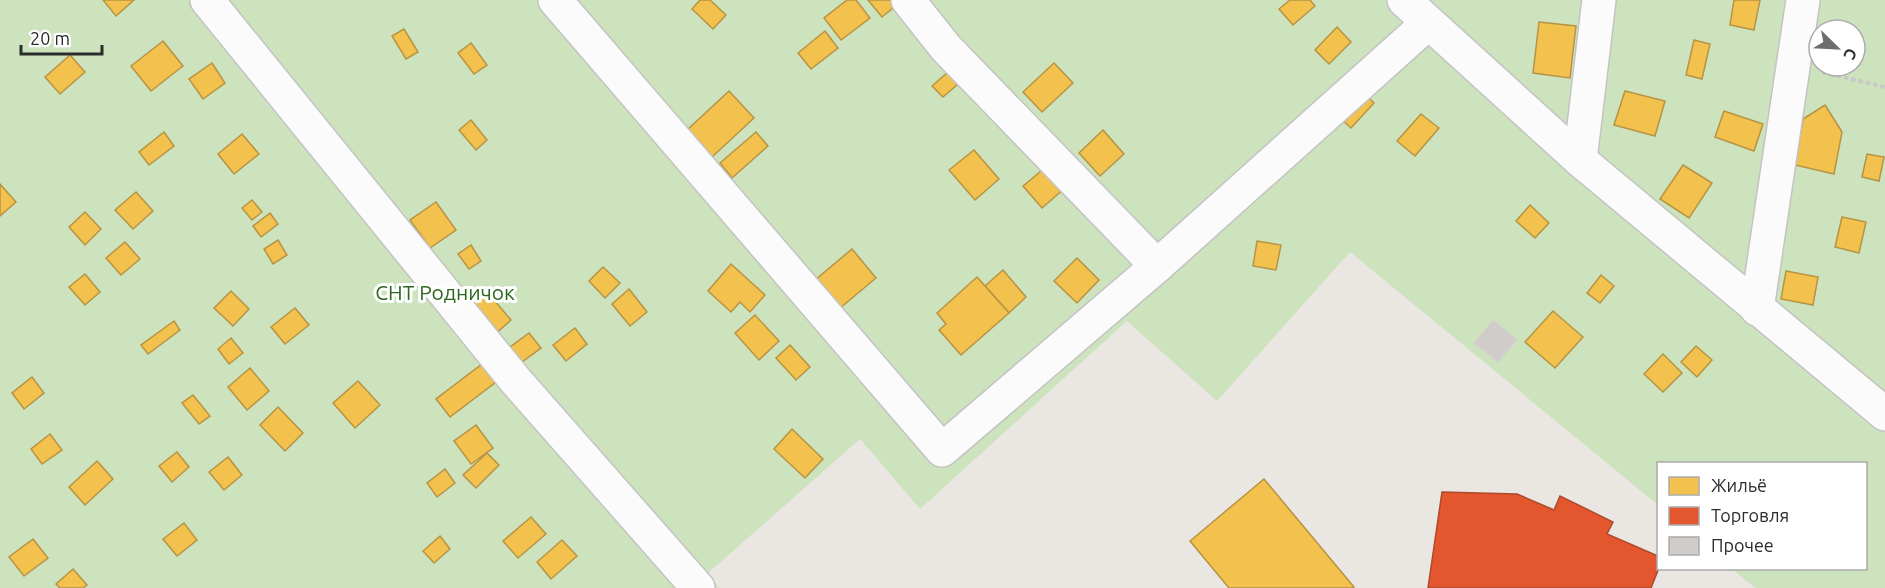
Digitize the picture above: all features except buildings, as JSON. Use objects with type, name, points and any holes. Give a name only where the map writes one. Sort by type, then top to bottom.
[{"type":"street","points":[[207,0],[516,381],[698,588]]},
{"type":"street","points":[[555,0],[942,450],[1157,266],[1427,24]]},
{"type":"street","points":[[908,0],[946,48],[1157,266]]},
{"type":"street","points":[[1404,0],[1427,24],[1580,160],[1756,309],[1885,414]]},
{"type":"street","points":[[1580,160],[1599,0]]},
{"type":"street","points":[[1756,309],[1795,66],[1803,0]]},
{"type":"path","points":[[1795,66],[1885,87]]},
{"type":"green space","name":"СНТ Родничок","points":[[0,0],[1885,0],[1885,588],[1755,588],[1733,570],[1867,570],[1867,462],[1657,462],[1657,504],[1350,252],[1217,401],[1127,321],[920,509],[860,439],[708,573],[719,588],[0,588]]}]
